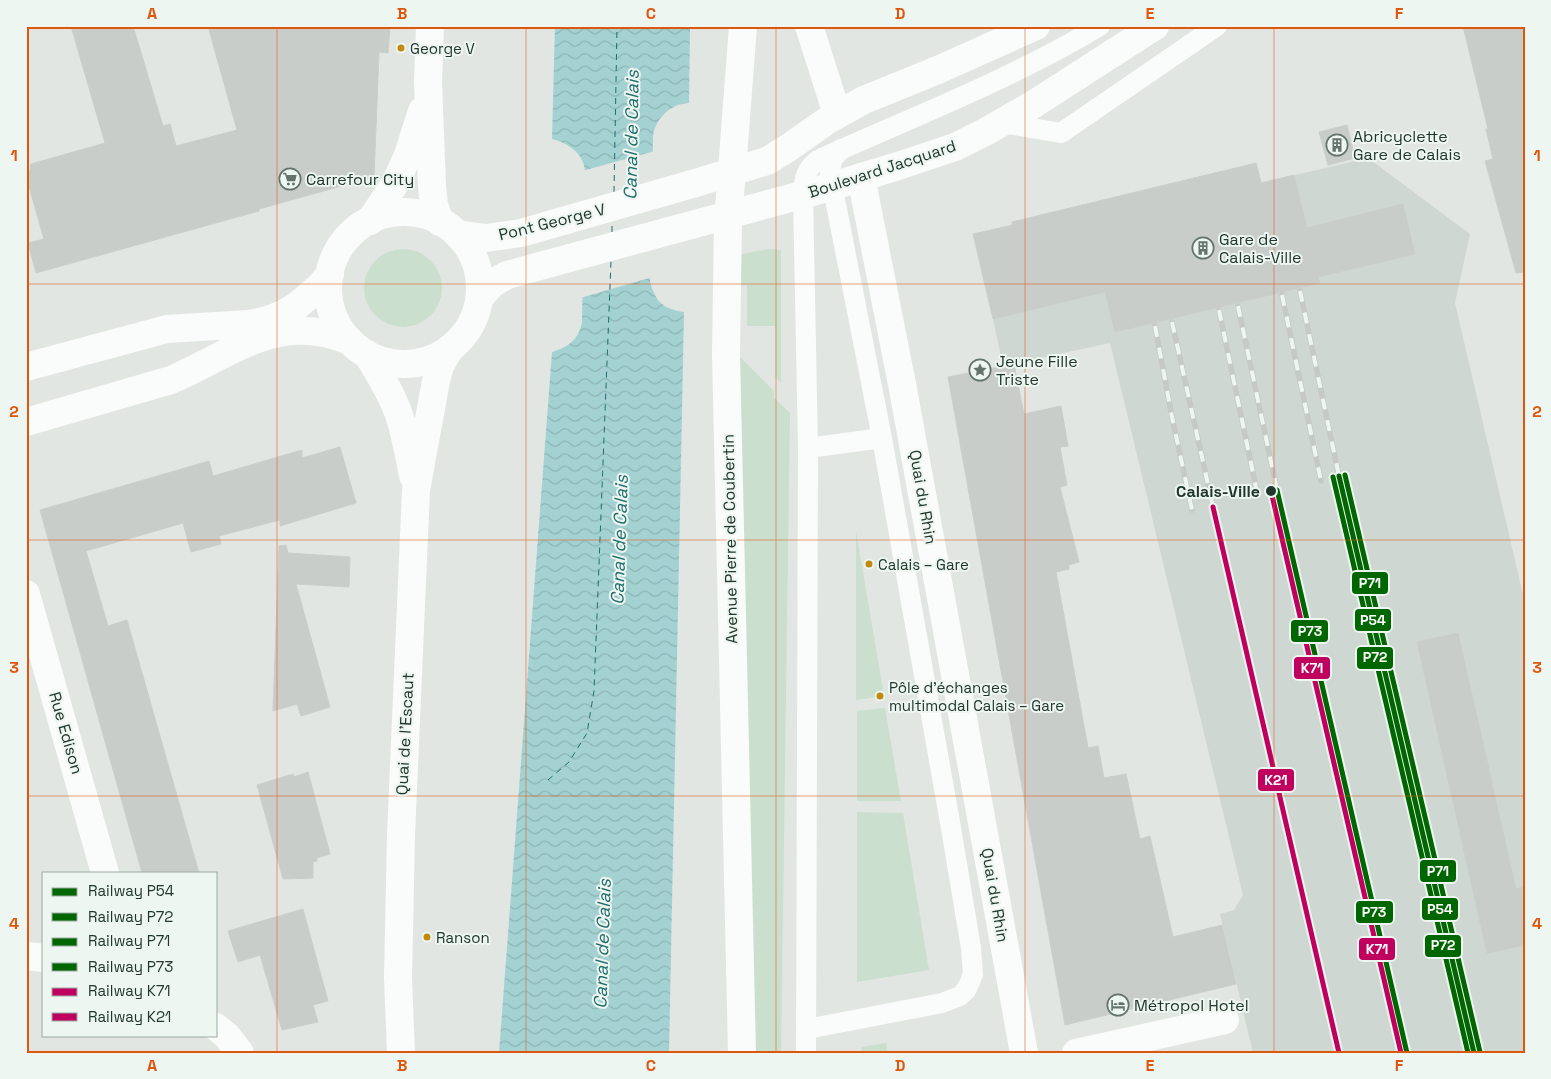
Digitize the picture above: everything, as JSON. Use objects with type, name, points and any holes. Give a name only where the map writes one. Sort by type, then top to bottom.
[{"type":"street","points":[[26,422],[171,380],[190,372],[234,347],[271,334],[296,330],[331,335],[358,347],[382,361],[408,364],[434,358],[449,350],[462,338],[472,323],[480,297],[479,280],[476,263],[468,247],[449,228],[434,205],[428,82],[430,26]]},
{"type":"street","name":"Avenue Pierre de Coubertin","points":[[742,1053],[726,354],[728,222],[743,26]]},
{"type":"street","points":[[810,26],[837,114],[864,100],[940,69],[1036,26]]},
{"type":"street","name":"Boulevard Jacquard","points":[[480,297],[493,283],[501,278],[832,186],[955,147],[1003,123],[1155,26]]},
{"type":"street","points":[[370,221],[396,182],[408,155],[417,130],[428,82]]},
{"type":"street","name":"Pont George V","points":[[449,228],[486,238],[521,233],[761,163],[776,156],[837,114]]},
{"type":"street","name":"Quai du Rhin","points":[[861,177],[902,384],[1024,1053]]},
{"type":"street","points":[[358,347],[340,328],[329,298],[332,265],[344,243],[356,230],[370,221],[385,215],[409,213],[426,216],[449,228]]},
{"type":"street","points":[[26,367],[166,329],[249,324],[268,320],[298,305],[319,287],[330,274]]},
{"type":"street","name":"Quai de l'Escaut","points":[[358,347],[385,382],[398,412],[416,490]]},
{"type":"street","name":"Quai de l'Escaut","points":[[392,1051],[398,978],[401,835],[416,490],[436,381],[440,366],[449,350]]},
{"type":"street","name":"Rue Edison","points":[[26,594],[105,872]]},
{"type":"street","points":[[26,956],[42,958]]},
{"type":"street","points":[[1076,1053],[1225,1020]]},
{"type":"street","points":[[228,1039],[249,1053]]},
{"type":"lane","points":[[806,1053],[808,448],[804,179],[808,170],[818,160],[996,81],[1100,26]]},
{"type":"lane","points":[[1003,123],[1061,133],[1217,26]]},
{"type":"lane","points":[[807,1029],[942,1003],[960,996],[966,990],[972,974],[971,948],[951,828],[882,438],[830,174],[834,156],[841,149]]},
{"type":"lane","points":[[808,448],[882,438]]},
{"type":"shaded area","points":[[1368,158],[1470,234],[1455,303],[1525,603],[1525,1053],[1253,1053],[1220,914],[1234,910],[1243,895],[1110,343],[1003,366],[993,319],[1012,222],[1256,163],[1262,183]]},
{"type":"green space","points":[[403,249],[418,252],[431,260],[439,273],[442,288],[439,303],[431,316],[418,324],[403,327],[388,324],[375,316],[367,303],[364,288],[367,273],[375,260],[388,252]]},
{"type":"green space","points":[[768,249],[781,250],[781,383],[775,377],[775,326],[747,326],[747,285],[736,285],[737,255]]},
{"type":"green space","points":[[738,355],[774,391],[774,398],[790,413],[781,1053],[750,1053]]},
{"type":"green space","points":[[856,531],[884,696],[856,700]]},
{"type":"green space","points":[[885,708],[901,801],[857,801],[857,711]]},
{"type":"green space","points":[[857,812],[903,813],[929,970],[857,982]]},
{"type":"green space","points":[[886,1043],[888,1053],[861,1053],[862,1047]]},
{"type":"water","name":"Canal de Calais","points":[[555,26],[690,26],[689,103],[676,106],[665,113],[657,123],[653,136],[650,282],[655,295],[661,303],[671,309],[684,312],[669,1053],[499,1053],[552,352],[572,342],[581,328],[582,322],[585,170],[584,164],[574,150],[564,143],[552,139]]},
{"type":"pier","points":[[655,151],[653,277],[580,298],[582,171]]},
{"type":"building","points":[[71,26],[133,26],[163,126],[170,124],[176,146],[237,130],[208,26],[390,26],[388,53],[379,52],[374,177],[36,273],[28,243],[44,239],[28,183],[31,164],[105,143]]},
{"type":"building","points":[[1463,26],[1525,26],[1525,272],[1516,273],[1485,161],[1493,159],[1486,129],[1488,129]]},
{"type":"building","name":"Abricyclette Gare de Calais","points":[[1347,125],[1355,158],[1328,165],[1319,132]]},
{"type":"building","points":[[1256,163],[1261,183],[1294,175],[1307,228],[1403,204],[1415,254],[1318,277],[1320,283],[1115,332],[1105,292],[993,319],[973,234],[1013,225],[1012,222]]},
{"type":"building","points":[[1014,364],[1024,414],[1061,406],[1068,446],[1060,447],[1067,485],[1060,487],[1079,562],[1069,565],[1069,569],[1056,572],[1088,748],[1098,746],[1104,778],[1126,774],[1140,839],[1150,836],[1173,937],[1222,925],[1236,984],[1065,1025],[948,377]]},
{"type":"building","points":[[340,447],[356,503],[280,526],[280,520],[219,536],[221,544],[191,552],[183,523],[86,551],[108,626],[127,620],[199,872],[142,872],[40,510],[209,461],[213,476],[302,450],[302,458]]},
{"type":"building","points":[[286,545],[288,553],[350,557],[349,587],[296,584],[330,707],[301,716],[297,704],[273,711],[279,546]]},
{"type":"building","points":[[1458,633],[1516,889],[1525,887],[1525,945],[1487,953],[1417,642]]},
{"type":"building","points":[[308,772],[330,854],[317,858],[317,861],[313,862],[313,878],[283,879],[257,785],[293,774],[294,777]]},
{"type":"building","points":[[303,909],[328,1001],[313,1005],[318,1022],[282,1030],[260,955],[238,962],[228,931]]},
{"type":"ferry route","points":[[614,192],[617,26]]},
{"type":"ferry route","points":[[612,221],[612,232]]},
{"type":"ferry route","points":[[548,780],[569,762],[587,733],[594,691],[611,261]]},
{"type":"railway","points":[[1300,291],[1339,476]]},
{"type":"railway","points":[[1282,295],[1321,481]]},
{"type":"railway","points":[[1238,306],[1277,490]]},
{"type":"railway","points":[[1219,310],[1258,497]]},
{"type":"railway","points":[[1172,322],[1213,507]]},
{"type":"railway","points":[[1155,326],[1192,510]]},
{"type":"rail line","name":"P71","points":[[1345,475],[1480,1052]]},
{"type":"rail line","name":"P54","points":[[1339,476],[1474,1053]]},
{"type":"rail line","name":"P72","points":[[1333,477],[1468,1053]]},
{"type":"rail line","name":"P73","points":[[1277,490],[1407,1053]]},
{"type":"rail line","name":"K71","points":[[1271,491],[1401,1053]]},
{"type":"rail line","name":"K21","points":[[1213,507],[1339,1053]]},
{"type":"place","name":"George V","points":[[401,48]]},
{"type":"place","name":"Abricyclette Gare de Calais","points":[[1337,145]]},
{"type":"place","name":"Carrefour City","points":[[290,179]]},
{"type":"place","name":"Gare de Calais-Ville","points":[[1203,248]]},
{"type":"place","name":"Jeune Fille Triste","points":[[980,370]]},
{"type":"place","name":"Calais-Ville","points":[[1271,491]]},
{"type":"place","name":"Calais – Gare","points":[[869,564]]},
{"type":"place","name":"Pôle d'échanges multimodal Calais – Gare","points":[[880,696]]},
{"type":"place","name":"Ranson","points":[[427,937]]},
{"type":"place","name":"Métropol Hotel","points":[[1118,1005]]}]
